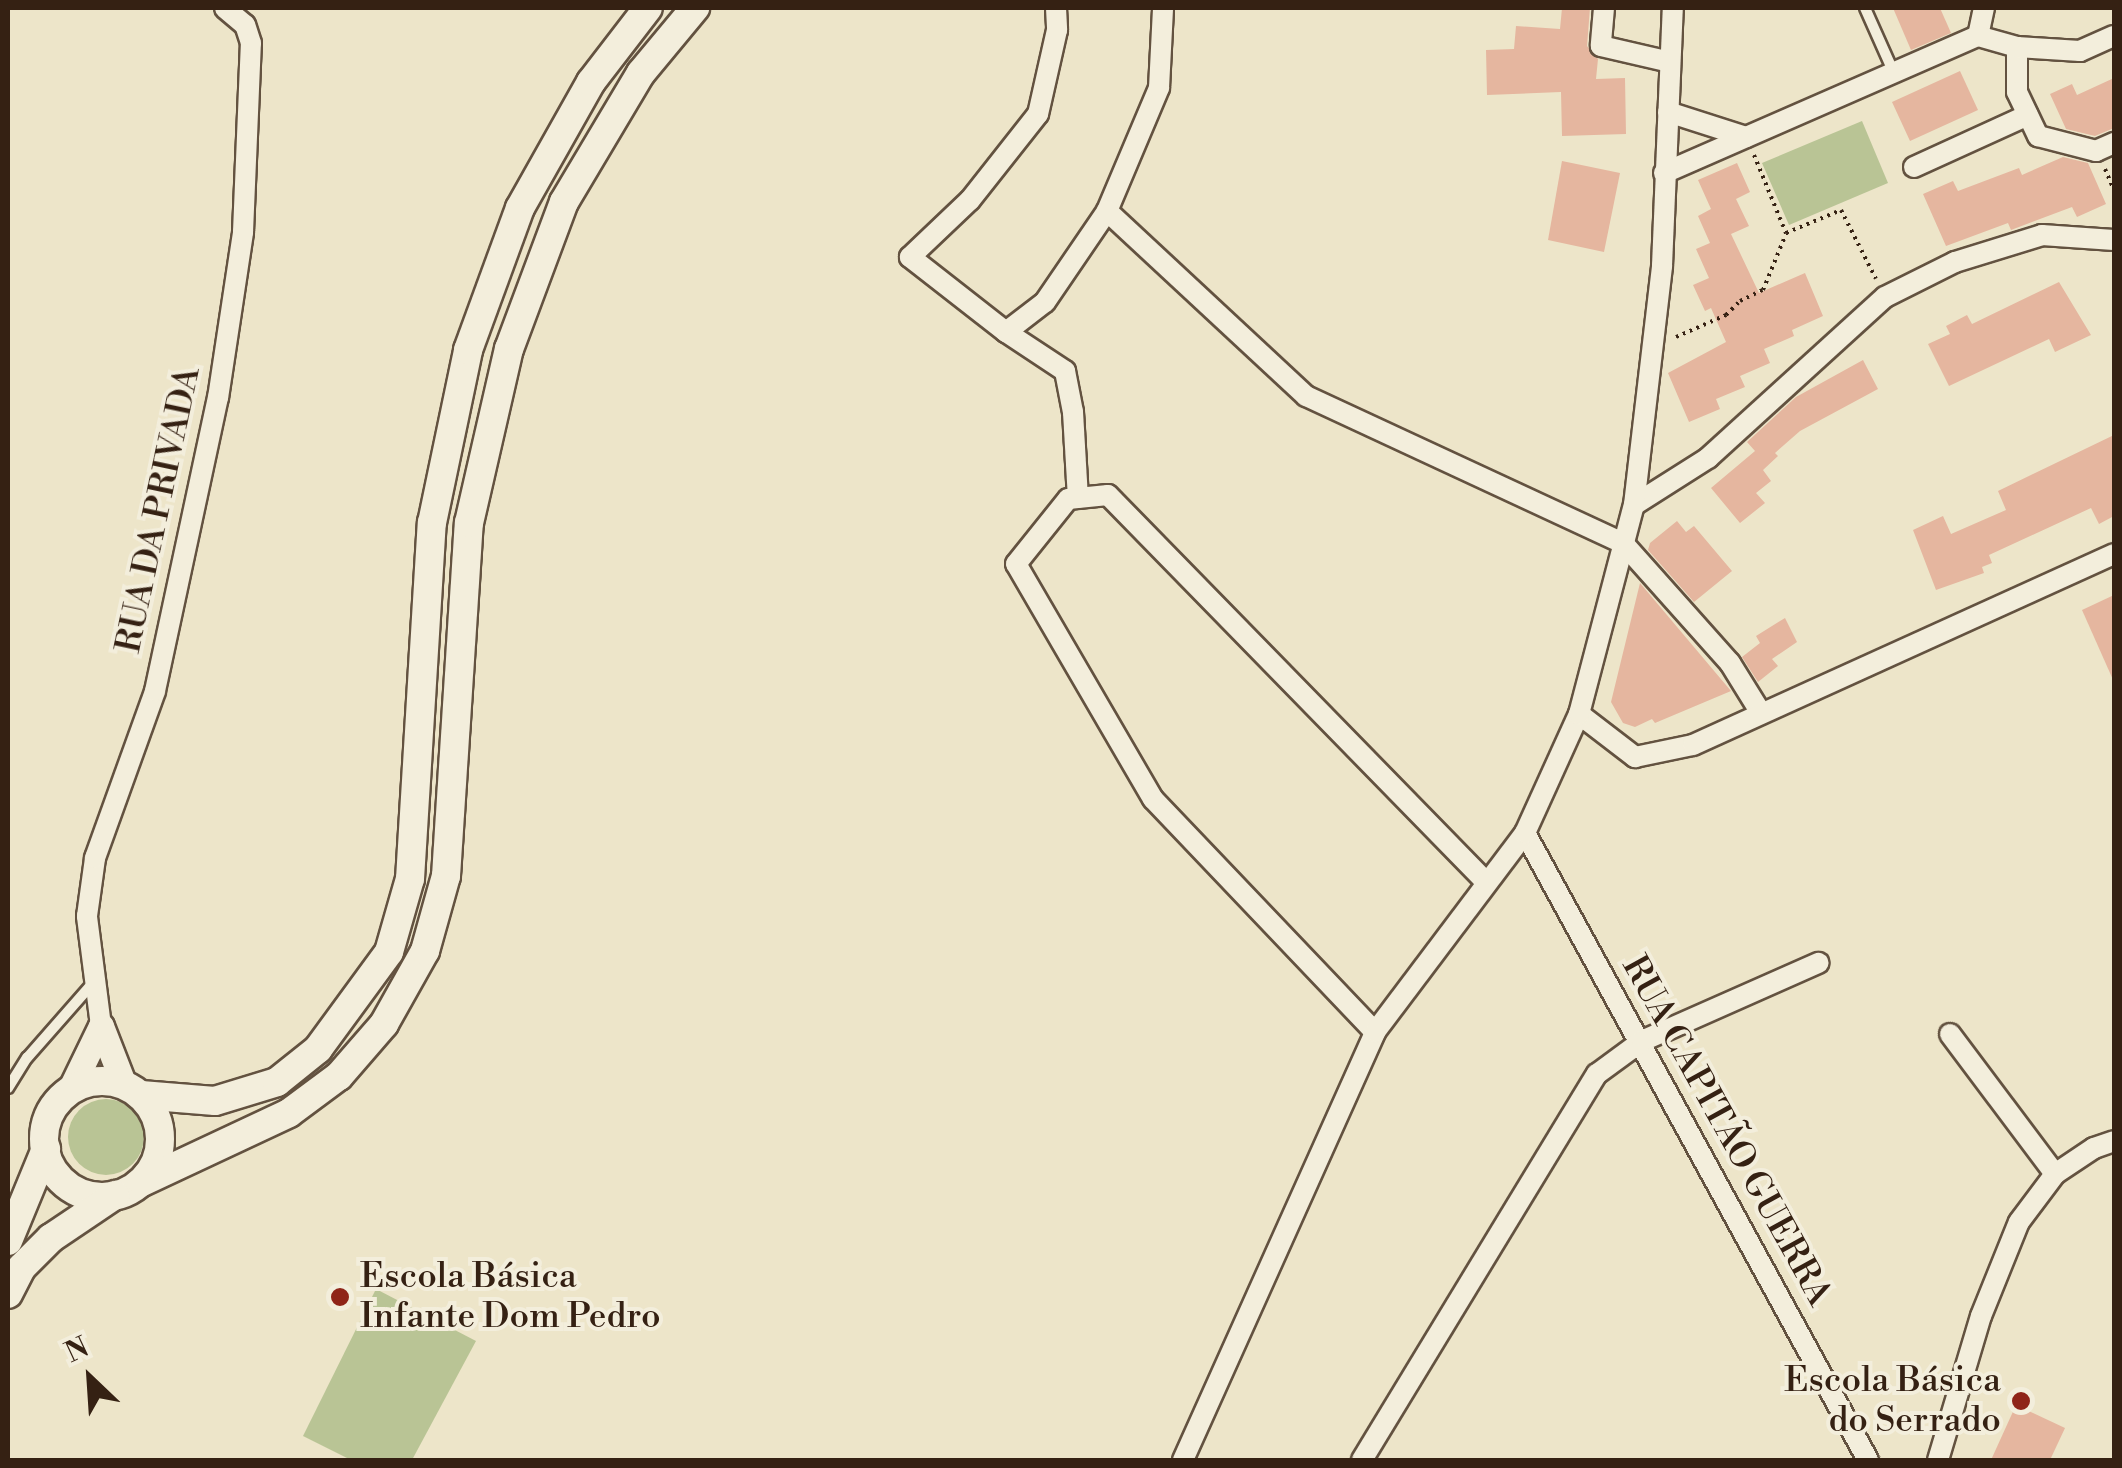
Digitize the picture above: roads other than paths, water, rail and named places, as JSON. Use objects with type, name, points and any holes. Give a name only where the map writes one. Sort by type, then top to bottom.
[{"type":"main road","points":[[8,1241],[46,1149],[47,1120],[70,1090],[87,1082],[214,1101],[277,1082],[318,1049],[389,952],[410,879],[432,522],[468,350],[520,208],[591,82],[648,8]]},
{"type":"main road","points":[[8,1294],[22,1267],[50,1238],[130,1188],[289,1114],[339,1076],[384,1024],[424,950],[446,876],[470,522],[509,349],[564,202],[641,73],[694,8]]},
{"type":"main road","points":[[46,1149],[56,1175],[70,1188],[88,1195],[130,1188],[160,1148],[153,1110],[133,1090]]},
{"type":"street","name":"RUA DA PRIVADA","points":[[101,1026],[87,916],[96,858],[155,691],[218,398],[243,232],[251,44],[244,25],[225,8]]},
{"type":"street","points":[[1056,8],[1057,30],[1038,114],[970,200],[910,257],[1006,332],[1065,370],[1074,412],[1078,498]]},
{"type":"street","points":[[1006,332],[1045,302],[1107,211],[1159,88],[1163,8]]},
{"type":"street","points":[[1604,8],[1601,46],[1670,62]]},
{"type":"street","points":[[1183,1460],[1375,1032],[1524,833],[1579,714],[1634,505],[1662,266],[1673,8]]},
{"type":"street","points":[[1978,36],[1984,8]]},
{"type":"street","points":[[1664,173],[1978,36],[2017,47],[2080,50],[2114,36]]},
{"type":"street","points":[[2017,47],[2017,92],[2038,136],[2096,152],[2114,143]]},
{"type":"street","points":[[1668,112],[1746,137]]},
{"type":"street","points":[[1914,166],[2028,116]]},
{"type":"street","points":[[1107,211],[1306,396],[1624,542],[1730,664],[1761,713]]},
{"type":"street","points":[[1634,505],[1708,458],[1885,298],[1955,262],[2042,235],[2114,240]]},
{"type":"street","points":[[1375,1032],[1154,800],[1016,564],[1068,499],[1108,495],[1487,883]]},
{"type":"street","points":[[1579,714],[1635,757],[1693,745],[2114,554]]},
{"type":"street","name":"RUA CAPITÃO GUERRA","points":[[1524,833],[1642,1041],[1868,1460]]},
{"type":"street","points":[[1362,1460],[1597,1074],[1642,1041],[1818,963]]},
{"type":"street","points":[[101,1026],[133,1090]]},
{"type":"street","points":[[70,1090],[101,1026]]},
{"type":"street","points":[[1950,1034],[2055,1174]]},
{"type":"street","points":[[1938,1460],[1981,1316],[2018,1222],[2055,1174],[2094,1148],[2114,1141]]},
{"type":"lane","points":[[1865,8],[1894,72]]},
{"type":"lane","points":[[8,1088],[26,1058],[93,982]]},
{"type":"place","name":"Escola Básica Infante Dom Pedro","points":[[340,1297]]},
{"type":"place","name":"Escola Básica do Serrado","points":[[2021,1401]]}]
